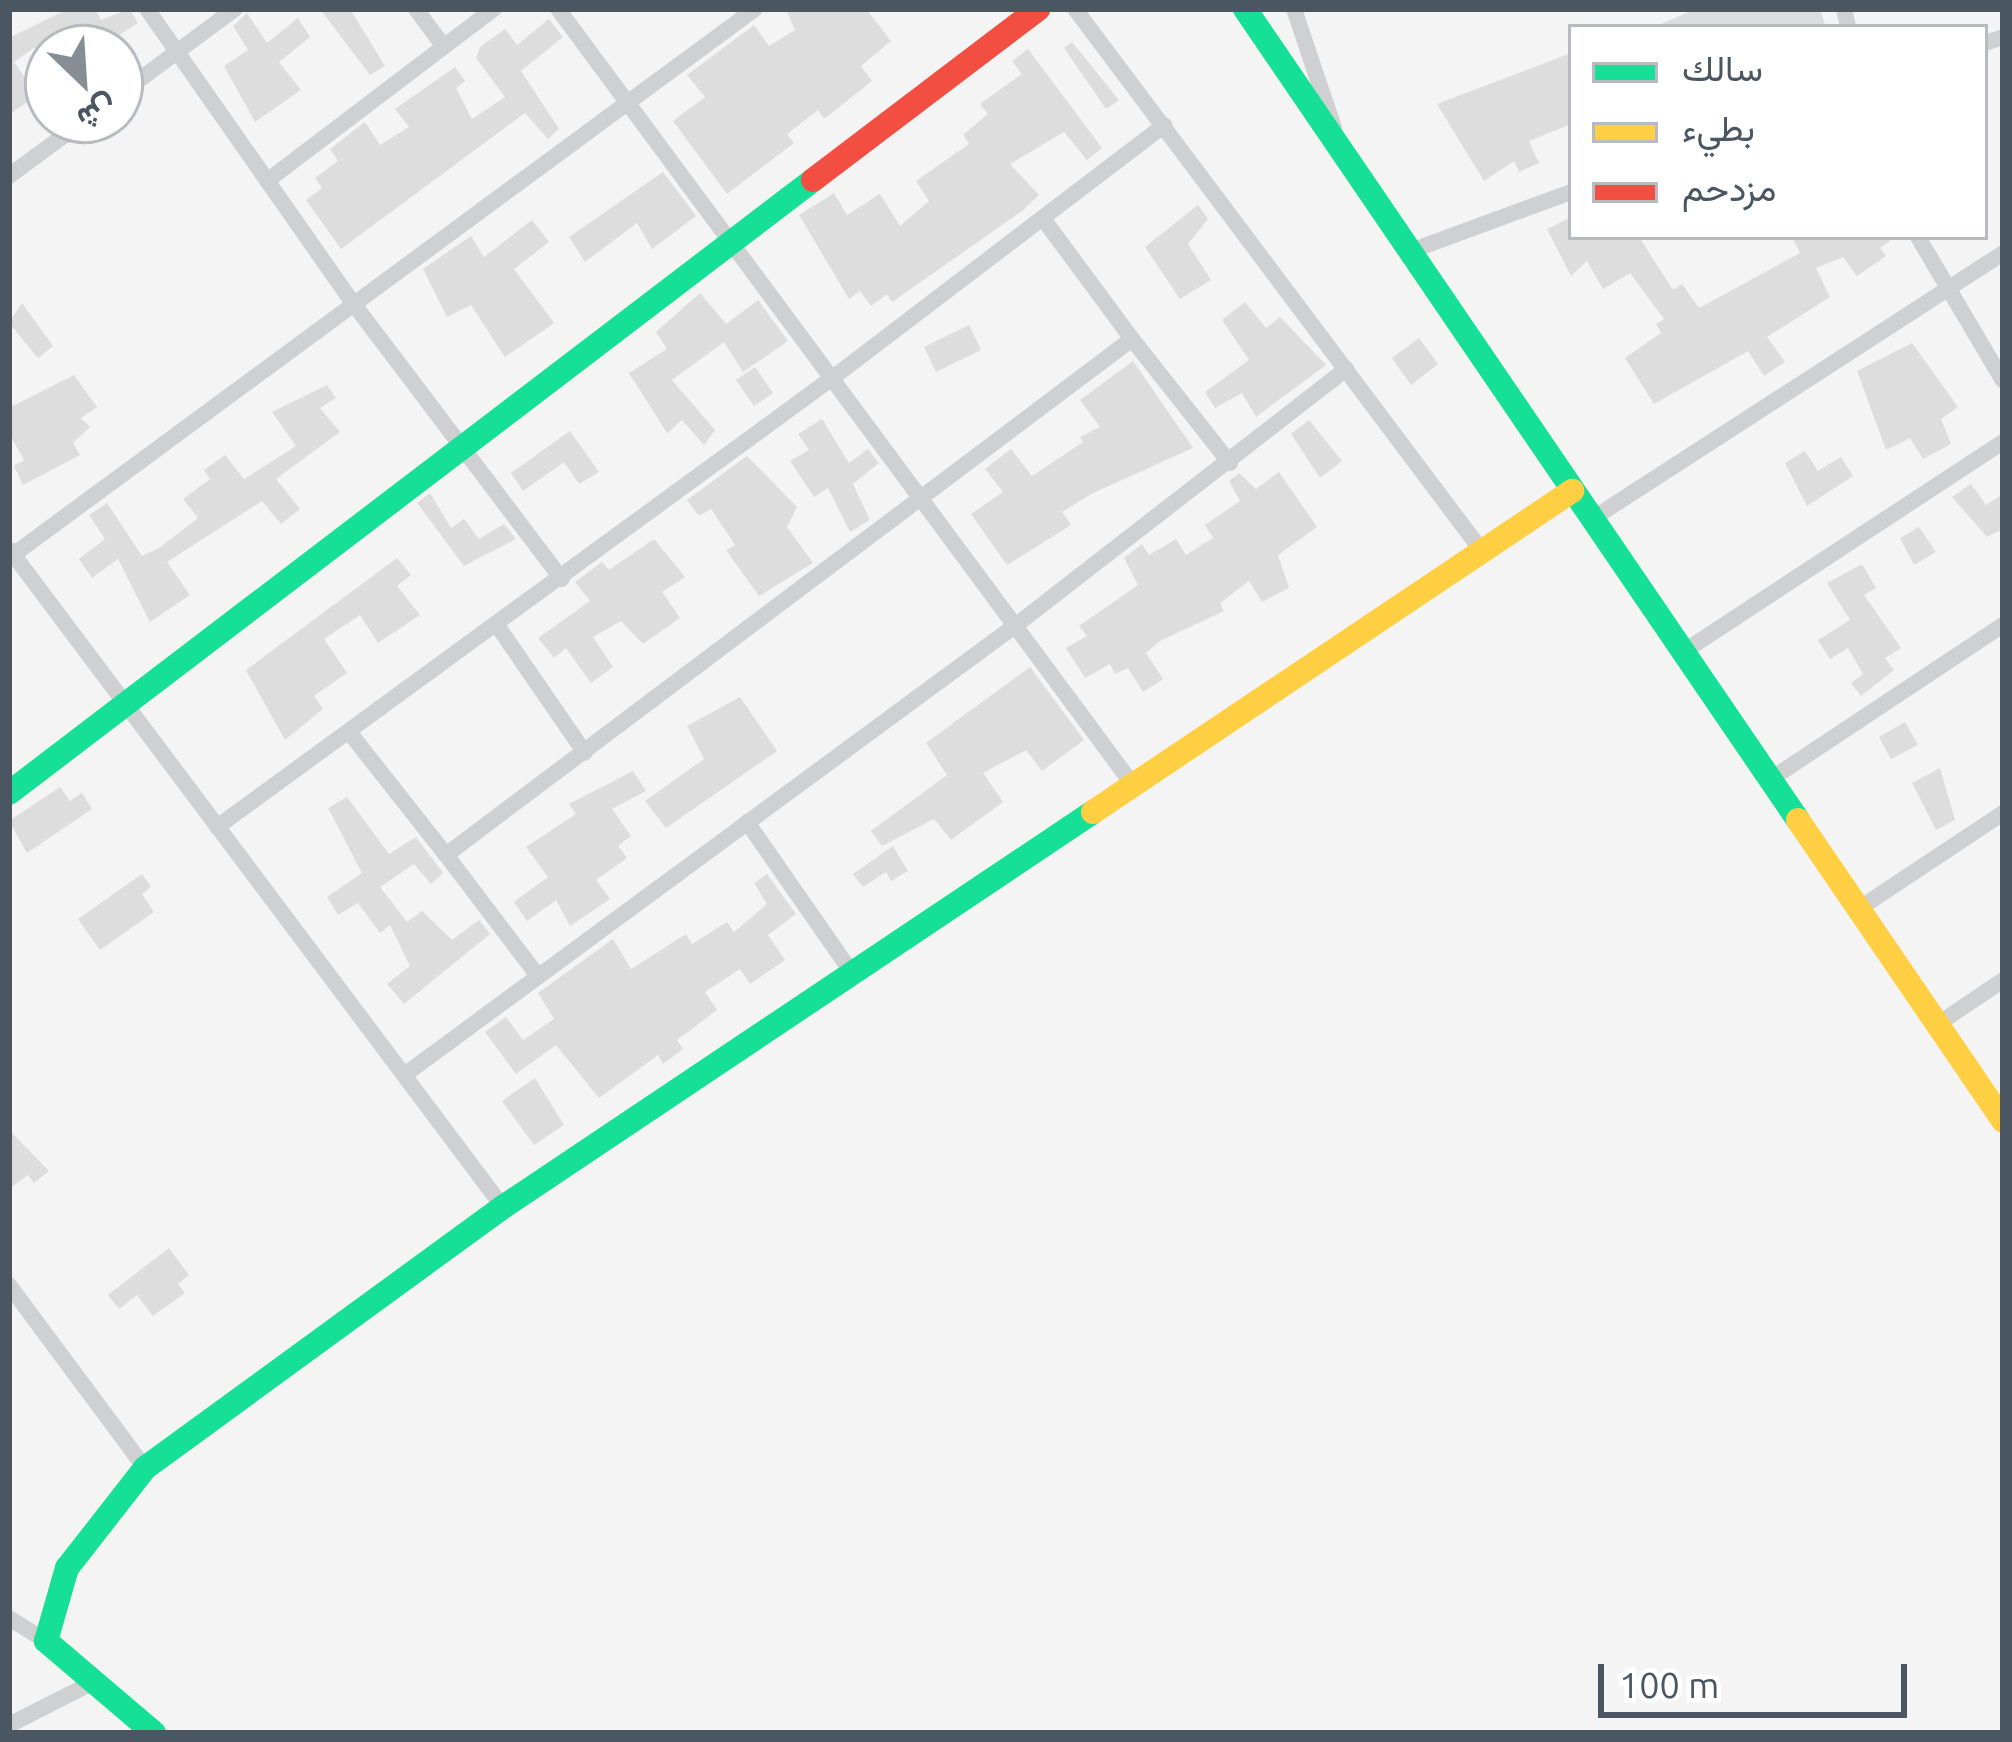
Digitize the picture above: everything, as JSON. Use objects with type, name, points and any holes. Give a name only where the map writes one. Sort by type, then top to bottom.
[{"type":"main road","points":[[9,793],[1038,9]]},
{"type":"main road","points":[[1245,9],[1680,654],[2003,1121]]},
{"type":"main road","points":[[154,1733],[88,1684],[46,1641],[57,1589],[75,1554],[145,1468],[503,1207],[850,970],[1484,554],[1572,491]]},
{"type":"street","points":[[146,9],[356,307],[562,579]]},
{"type":"street","points":[[144,77],[235,9]]},
{"type":"street","points":[[416,9],[444,47]]},
{"type":"street","points":[[267,181],[494,9]]},
{"type":"street","points":[[558,9],[1019,622],[1133,785]]},
{"type":"street","points":[[503,1207],[407,1073],[11,552],[356,307],[755,9]]},
{"type":"street","points":[[1075,9],[1484,554]]},
{"type":"street","points":[[1294,9],[1343,154]]},
{"type":"street","points":[[217,827],[562,579],[1164,125]]},
{"type":"street","points":[[9,176],[52,144]]},
{"type":"street","points":[[1408,252],[1568,193]]},
{"type":"street","points":[[1043,220],[1230,463]]},
{"type":"street","points":[[1919,240],[1945,293],[2003,381]]},
{"type":"street","points":[[1592,519],[2003,253]]},
{"type":"street","points":[[446,854],[926,500],[1132,338]]},
{"type":"street","points":[[407,1073],[1019,622],[1346,369]]},
{"type":"street","points":[[1680,654],[2003,442]]},
{"type":"street","points":[[497,625],[585,753]]},
{"type":"street","points":[[1768,781],[2003,625]]},
{"type":"street","points":[[349,732],[538,976]]},
{"type":"street","points":[[1857,910],[2003,813]]},
{"type":"street","points":[[747,822],[850,970]]},
{"type":"street","points":[[1939,1024],[2003,980]]},
{"type":"street","points":[[9,1285],[145,1468]]},
{"type":"street","points":[[9,1618],[46,1641]]},
{"type":"street","points":[[9,1726],[88,1684]]},
{"type":"building","points":[[68,9],[95,9],[101,20],[129,9],[138,23],[136,24],[37,24]]},
{"type":"building","points":[[320,9],[350,9],[385,66],[370,75]]},
{"type":"building","points":[[786,9],[866,9],[891,41],[861,66],[872,81],[824,119],[818,110],[787,134],[794,143],[727,194],[673,121],[705,97],[687,75],[754,25],[769,46],[795,30]]},
{"type":"building","points":[[1696,9],[1820,9],[1825,24],[1661,24]]},
{"type":"building","points":[[247,13],[267,43],[298,18],[310,37],[279,62],[301,90],[255,122],[224,66],[248,50],[233,26]]},
{"type":"building","points":[[549,19],[563,37],[521,71],[559,129],[548,139],[525,113],[341,249],[306,200],[322,188],[315,178],[338,161],[330,149],[365,122],[380,145],[409,127],[395,109],[455,67],[465,81],[456,88],[472,119],[505,97],[476,58],[480,47],[505,29],[517,45]]},
{"type":"building","points":[[24,31],[24,55],[14,62],[24,76],[24,104],[9,115],[9,38]]},
{"type":"building","points":[[1072,42],[1119,100],[1106,109],[1064,48]]},
{"type":"building","points":[[1028,49],[1102,148],[1087,160],[1064,132],[1010,164],[1039,195],[1022,211],[892,302],[887,294],[871,306],[860,291],[849,299],[799,215],[834,193],[847,215],[880,194],[900,226],[929,201],[916,181],[969,144],[963,135],[988,114],[980,104],[1022,74],[1012,61]]},
{"type":"building","points":[[1568,54],[1568,125],[1529,141],[1539,163],[1519,172],[1514,161],[1484,181],[1437,104]]},
{"type":"building","points":[[663,172],[696,216],[652,249],[637,223],[585,262],[569,237]]},
{"type":"building","points":[[1198,205],[1208,219],[1188,244],[1211,280],[1180,299],[1145,247]]},
{"type":"building","points":[[1568,218],[1568,240],[1641,240],[1673,290],[1682,284],[1699,308],[1800,253],[1794,240],[1891,240],[1880,248],[1886,256],[1857,276],[1843,257],[1816,268],[1830,297],[1767,337],[1785,362],[1764,376],[1748,351],[1654,404],[1625,358],[1661,333],[1656,324],[1664,319],[1630,273],[1603,289],[1587,261],[1571,276],[1547,229]]},
{"type":"building","points":[[532,220],[549,242],[514,269],[554,323],[505,357],[471,305],[447,317],[423,269],[471,236],[484,257]]},
{"type":"building","points":[[700,293],[726,324],[758,300],[788,341],[743,372],[724,342],[672,380],[715,430],[704,445],[682,420],[667,433],[629,373],[667,349],[656,332]]},
{"type":"building","points":[[1245,302],[1266,328],[1280,317],[1326,365],[1256,417],[1242,393],[1215,408],[1205,392],[1249,360],[1222,320]]},
{"type":"building","points":[[22,303],[53,346],[38,358],[9,323]]},
{"type":"building","points":[[969,325],[981,350],[936,372],[924,347]]},
{"type":"building","points":[[1419,338],[1438,364],[1411,385],[1392,358]]},
{"type":"building","points":[[1912,343],[1958,407],[1941,419],[1951,444],[1923,459],[1910,438],[1886,450],[1857,371]]},
{"type":"building","points":[[1133,361],[1193,448],[1062,512],[1071,525],[1007,565],[971,514],[1003,492],[985,469],[1011,449],[1032,476],[1083,442],[1080,437],[1100,427],[1080,400]]},
{"type":"building","points":[[755,367],[773,393],[754,406],[736,380]]},
{"type":"building","points":[[74,375],[97,407],[81,418],[90,427],[73,443],[80,455],[23,485],[14,466],[24,460],[9,433],[9,408]]},
{"type":"building","points":[[327,385],[336,398],[320,408],[340,432],[276,479],[300,509],[281,524],[262,501],[167,562],[190,595],[150,622],[118,559],[92,578],[79,559],[105,539],[89,515],[107,503],[142,556],[159,548],[198,518],[183,499],[210,479],[204,470],[225,455],[244,479],[296,446],[272,412]]},
{"type":"building","points":[[822,419],[849,463],[868,449],[879,463],[853,484],[870,520],[850,532],[828,488],[814,497],[790,461],[809,450],[798,434]]},
{"type":"building","points":[[1309,420],[1342,461],[1320,478],[1291,434]]},
{"type":"building","points":[[570,431],[599,472],[579,484],[564,462],[523,491],[511,473]]},
{"type":"building","points":[[1805,451],[1818,471],[1841,457],[1853,476],[1807,506],[1785,463]]},
{"type":"building","points":[[747,456],[797,507],[787,527],[813,563],[759,596],[726,550],[735,545],[711,509],[699,516],[687,500]]},
{"type":"building","points":[[1279,472],[1317,527],[1278,555],[1289,588],[1262,602],[1249,581],[1220,603],[1224,611],[1160,641],[1146,653],[1163,679],[1143,692],[1128,668],[1115,674],[1110,664],[1085,678],[1066,648],[1087,636],[1079,626],[1138,585],[1124,558],[1142,544],[1149,555],[1176,539],[1186,555],[1213,538],[1205,525],[1240,501],[1229,481],[1239,473],[1256,489]]},
{"type":"building","points":[[1971,484],[1986,505],[2003,494],[2003,529],[1987,537],[1952,497]]},
{"type":"building","points":[[430,493],[451,528],[464,519],[479,539],[504,524],[516,539],[464,566],[417,503]]},
{"type":"building","points":[[1919,527],[1936,552],[1914,565],[1900,538]]},
{"type":"building","points":[[654,539],[685,577],[662,592],[680,618],[643,644],[621,621],[593,637],[613,667],[591,683],[566,648],[554,658],[538,638],[590,601],[575,582],[602,562],[609,570]]},
{"type":"building","points":[[397,558],[411,575],[397,586],[420,615],[378,643],[360,615],[324,639],[347,673],[314,696],[323,709],[285,740],[246,670]]},
{"type":"building","points":[[1862,564],[1876,588],[1864,595],[1901,648],[1885,658],[1894,670],[1861,696],[1851,683],[1863,674],[1848,648],[1830,659],[1818,640],[1850,620],[1827,583]]},
{"type":"building","points":[[1030,667],[1084,740],[1042,771],[1026,750],[983,773],[1003,802],[951,840],[934,819],[882,846],[871,831],[947,775],[926,743]]},
{"type":"building","points":[[740,697],[777,751],[666,828],[645,801],[704,759],[687,726]]},
{"type":"building","points":[[1905,722],[1918,745],[1891,759],[1879,737]]},
{"type":"building","points":[[1940,768],[1955,820],[1936,830],[1912,783]]},
{"type":"building","points":[[633,771],[646,791],[612,809],[631,836],[618,846],[627,858],[596,880],[610,899],[570,926],[556,900],[527,921],[514,902],[548,877],[526,847],[576,814],[569,804]]},
{"type":"building","points":[[60,787],[70,801],[82,793],[92,809],[27,853],[9,821]]},
{"type":"building","points":[[347,797],[389,854],[416,837],[443,873],[431,884],[414,864],[380,887],[407,922],[422,911],[452,940],[479,920],[490,934],[404,1004],[387,984],[410,966],[390,925],[380,933],[358,903],[338,915],[327,897],[362,873],[328,808]]},
{"type":"building","points":[[893,846],[908,871],[891,881],[886,872],[863,887],[853,874]]},
{"type":"building","points":[[142,874],[151,887],[142,894],[154,912],[100,950],[78,919]]},
{"type":"building","points":[[767,874],[796,914],[768,935],[785,960],[750,984],[740,969],[705,992],[717,1010],[677,1040],[683,1049],[663,1064],[658,1055],[599,1098],[556,1045],[516,1074],[485,1032],[506,1017],[523,1040],[554,1019],[538,993],[613,939],[631,969],[686,934],[692,944],[727,922],[734,932],[767,904],[754,883]]},
{"type":"building","points":[[535,1078],[564,1125],[534,1145],[502,1101]]},
{"type":"building","points":[[9,1130],[49,1171],[34,1183],[28,1175],[9,1189]]},
{"type":"building","points":[[169,1248],[189,1275],[178,1284],[185,1293],[153,1316],[137,1295],[119,1309],[108,1295]]},
{"type":"traffic: fast","points":[[1245,9],[1798,820]]},
{"type":"traffic: fast","points":[[9,793],[813,180]]},
{"type":"traffic: fast","points":[[154,1733],[46,1641],[67,1568],[145,1468],[503,1207],[1093,812]]},
{"type":"traffic: slow","points":[[1093,812],[1572,491]]},
{"type":"traffic: slow","points":[[1798,820],[2003,1121]]},
{"type":"traffic: jam","points":[[813,180],[1038,9]]}]
